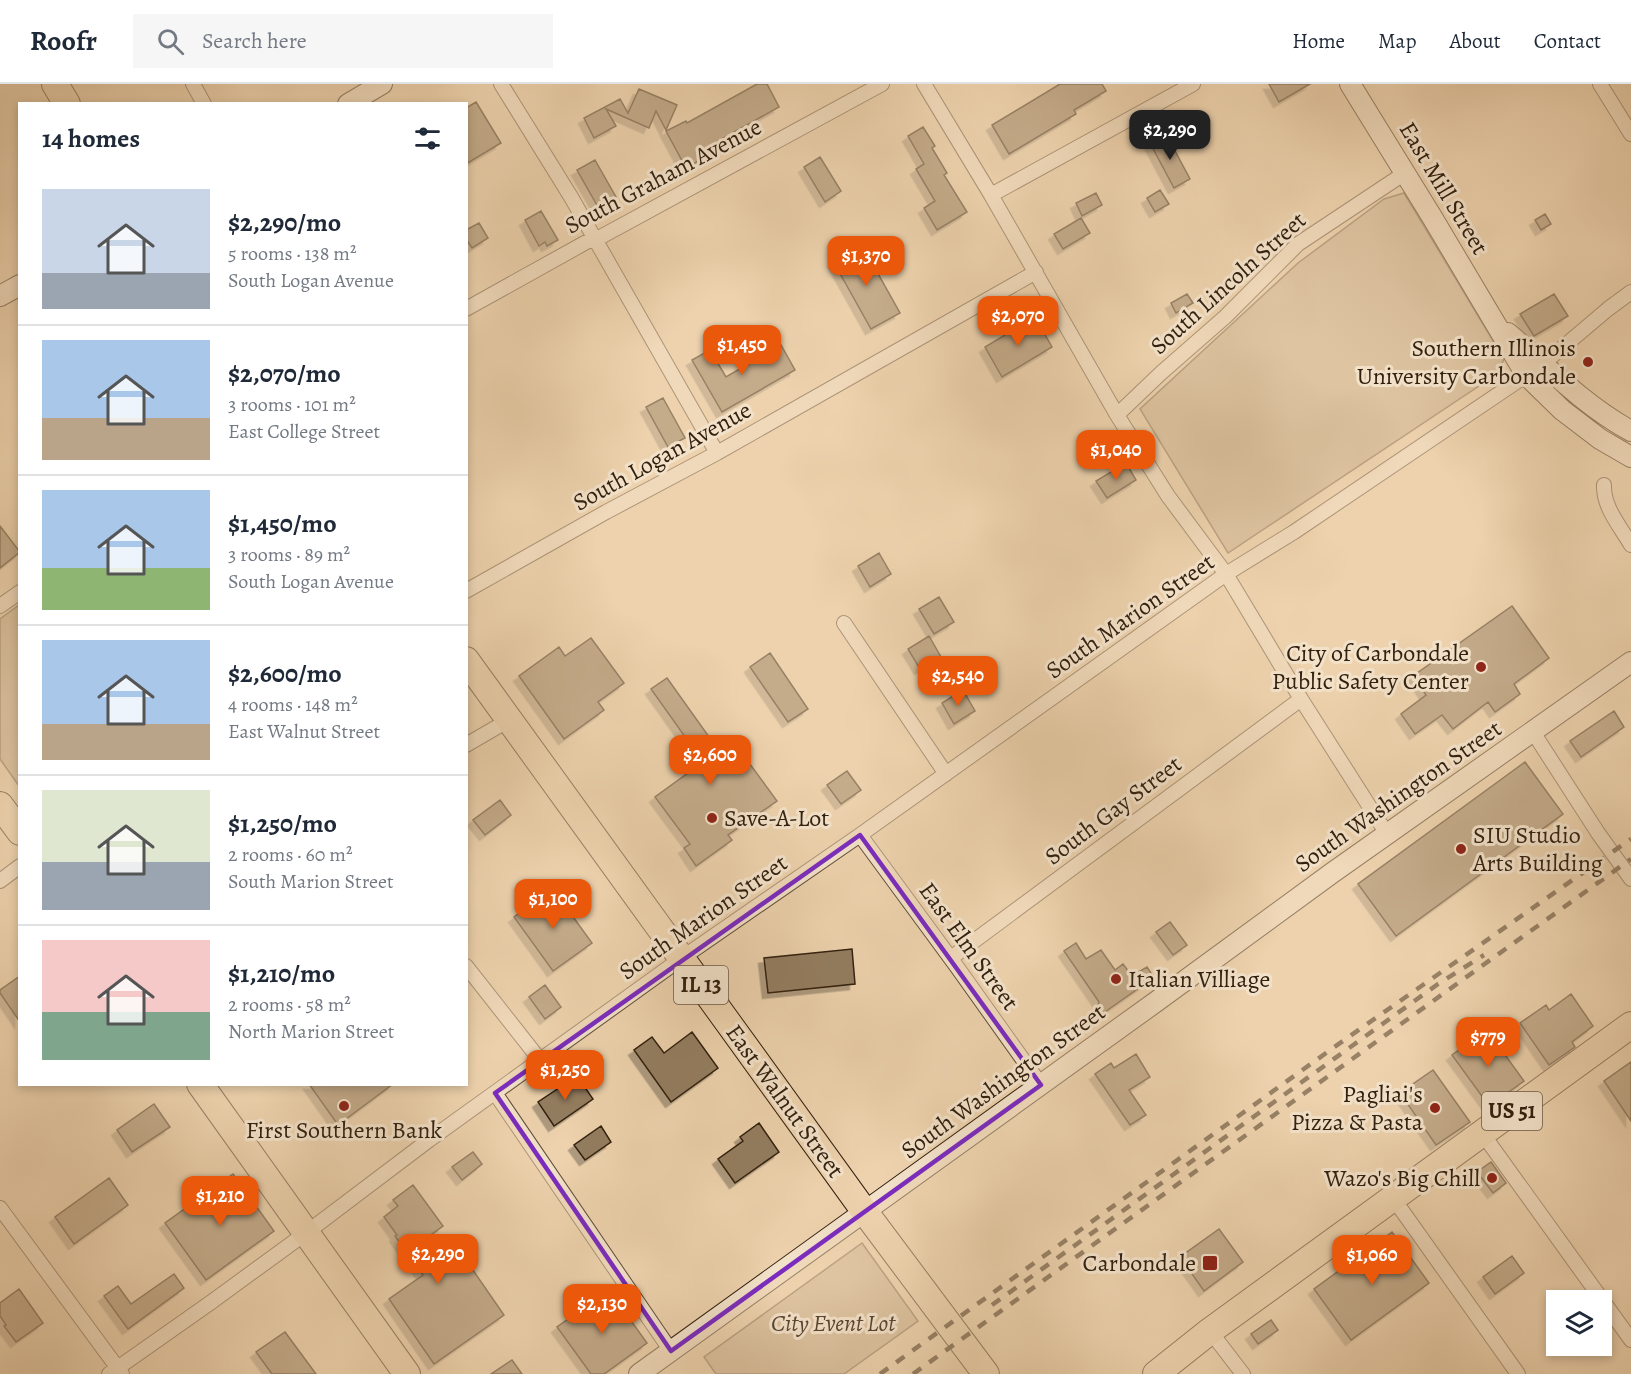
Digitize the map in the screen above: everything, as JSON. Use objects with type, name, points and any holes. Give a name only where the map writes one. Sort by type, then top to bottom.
[{"type":"highway","points":[[55,84],[67,102]]},
{"type":"highway","name":"East Walnut Street","points":[[468,663],[865,1212],[986,1374]]},
{"type":"highway","points":[[0,805],[18,829]]},
{"type":"highway","name":"US 51","points":[[1156,1374],[1209,1331],[1631,1025]]},
{"type":"highway","points":[[201,1086],[407,1374]]},
{"type":"street","points":[[193,84],[203,102]]},
{"type":"street","points":[[351,102],[382,84]]},
{"type":"street","points":[[501,84],[571,198],[717,453]]},
{"type":"street","name":"South Graham Avenue","points":[[468,308],[882,84]]},
{"type":"street","points":[[924,84],[1168,496],[1226,574],[1301,699],[1387,834]]},
{"type":"street","points":[[991,195],[1193,84]]},
{"type":"street","name":"East Mill Street","points":[[1350,84],[1492,320],[1534,369],[1562,410],[1600,439],[1631,457]]},
{"type":"street","points":[[1600,84],[1631,134]]},
{"type":"street","name":"South Lincoln Street","points":[[1118,415],[1161,373],[1225,317],[1298,244],[1405,173]]},
{"type":"street","name":"South Logan Avenue","points":[[468,590],[717,453],[1036,272]]},
{"type":"street","points":[[0,296],[18,286]]},
{"type":"street","name":"South Marion Street","points":[[116,1372],[429,1140],[682,958],[860,835],[1226,574],[1294,532],[1534,369],[1631,292]]},
{"type":"street","name":"East Mill Street","points":[[1534,369],[1576,393],[1631,431]]},
{"type":"street","points":[[1604,485],[1606,503],[1631,545]]},
{"type":"street","points":[[0,606],[18,593]]},
{"type":"street","points":[[844,623],[946,774]]},
{"type":"street","name":"South Washington Street","points":[[639,1374],[1387,834],[1631,662]]},
{"type":"street","name":"South Gay Street","points":[[951,958],[1301,699]]},
{"type":"street","points":[[468,743],[509,720]]},
{"type":"street","points":[[1533,732],[1598,833],[1631,879]]},
{"type":"street","name":"East Elm Street","points":[[860,835],[1041,1084]]},
{"type":"street","points":[[0,881],[18,868]]},
{"type":"street","points":[[468,969],[540,1060]]},
{"type":"street","points":[[495,1093],[671,1351]]},
{"type":"street","points":[[1482,1133],[1631,1340]]},
{"type":"street","points":[[1393,1198],[1518,1374]]},
{"type":"street","points":[[0,1208],[116,1372]]},
{"type":"street","points":[[1209,1331],[1243,1374]]},
{"type":"highlighted area","points":[[860,835],[1041,1085],[671,1351],[495,1093]]},
{"type":"green space","points":[[1404,193],[1504,359],[1497,374],[1228,553],[1140,409],[1298,263],[1384,199]]},
{"type":"green space","points":[[18,606],[18,785],[0,759],[0,619]]},
{"type":"green space","name":"City Event Lot","points":[[862,1243],[918,1321],[844,1374],[716,1374],[704,1357]]},
{"type":"building","points":[[757,84],[767,84],[779,107],[702,150],[706,157],[686,168],[666,131],[686,121],[687,123]]},
{"type":"building","points":[[1060,84],[1102,84],[1106,91],[1074,110],[1076,114],[1009,154],[992,125]]},
{"type":"building","points":[[1269,84],[1310,84],[1279,102]]},
{"type":"building","points":[[639,89],[677,105],[666,130],[656,111],[649,128],[606,109],[616,126],[594,138],[584,118],[620,99],[628,113]]},
{"type":"building","points":[[476,102],[501,143],[468,163],[468,107]]},
{"type":"building","points":[[923,127],[935,146],[932,148],[947,173],[944,175],[967,212],[937,230],[924,208],[935,201],[916,169],[924,164],[908,136]]},
{"type":"building","points":[[1166,134],[1190,179],[1174,188],[1150,143]]},
{"type":"building","points":[[820,157],[841,191],[825,202],[804,167]]},
{"type":"building","points":[[595,160],[616,197],[598,207],[577,170]]},
{"type":"building","points":[[1160,190],[1169,204],[1155,212],[1147,198]]},
{"type":"building","points":[[1096,193],[1102,205],[1082,216],[1076,203]]},
{"type":"building","points":[[541,211],[558,240],[547,246],[545,242],[539,246],[525,220]]},
{"type":"building","points":[[1545,214],[1551,224],[1541,230],[1535,220]]},
{"type":"building","points":[[1081,218],[1090,233],[1063,249],[1054,234]]},
{"type":"building","points":[[479,223],[488,238],[472,248],[468,242],[468,229]]},
{"type":"building","points":[[862,245],[900,313],[871,329],[833,261]]},
{"type":"building","points":[[1187,294],[1193,303],[1176,313],[1171,303]]},
{"type":"building","points":[[1554,294],[1568,316],[1534,336],[1520,314]]},
{"type":"building","points":[[1035,317],[1052,347],[1002,377],[985,347]]},
{"type":"building","points":[[781,345],[795,370],[722,412],[692,360],[710,350],[726,377]]},
{"type":"building","points":[[663,398],[685,438],[668,447],[646,407]]},
{"type":"building","points":[[1126,463],[1136,480],[1107,498],[1096,481]]},
{"type":"building","points":[[0,526],[18,549],[18,554],[0,568]]},
{"type":"building","points":[[879,553],[891,574],[870,587],[858,566]]},
{"type":"building","points":[[939,597],[954,622],[934,634],[919,609]]},
{"type":"building","name":"City of Carbondale Public Safety Center","points":[[1512,606],[1549,658],[1514,684],[1520,694],[1495,712],[1488,702],[1453,729],[1442,715],[1415,734],[1401,714],[1426,695],[1413,676]]},
{"type":"building","points":[[929,636],[941,657],[920,669],[908,649]]},
{"type":"building","points":[[591,638],[624,683],[598,702],[604,710],[564,739],[519,676],[559,647],[565,656]]},
{"type":"building","points":[[770,653],[808,709],[788,722],[750,667]]},
{"type":"building","name":"Save-A-Lot","points":[[667,678],[719,751],[733,741],[777,801],[728,835],[732,840],[696,866],[684,848],[690,844],[655,797],[703,762],[651,689]]},
{"type":"building","points":[[963,690],[975,711],[954,724],[942,703]]},
{"type":"building","points":[[1614,711],[1624,727],[1581,757],[1570,741]]},
{"type":"building","name":"SIU Studio Arts Building","points":[[1525,762],[1563,814],[1396,936],[1358,884]]},
{"type":"building","points":[[847,771],[861,790],[841,804],[827,785]]},
{"type":"building","points":[[500,800],[511,815],[485,835],[473,820]]},
{"type":"building","points":[[553,889],[592,943],[553,971],[514,917]]},
{"type":"building","points":[[1170,922],[1187,945],[1173,955],[1156,932]]},
{"type":"building","name":"Italian Villiage","points":[[1076,943],[1086,959],[1101,950],[1115,970],[1123,964],[1132,976],[1147,967],[1153,976],[1102,1014],[1098,1006],[1099,1002],[1064,951]]},
{"type":"building","points":[[852,949],[855,984],[768,993],[764,958]]},
{"type":"building","points":[[18,977],[18,1019],[0,993],[0,990]]},
{"type":"building","points":[[545,985],[561,1007],[545,1019],[529,997]]},
{"type":"building","points":[[1571,994],[1593,1026],[1572,1042],[1575,1047],[1549,1065],[1520,1023],[1546,1005],[1549,1010]]},
{"type":"building","points":[[1487,1030],[1524,1081],[1489,1106],[1452,1055]]},
{"type":"building","points":[[692,1032],[718,1068],[671,1102],[634,1050],[652,1037],[664,1053]]},
{"type":"building","points":[[1136,1054],[1150,1077],[1129,1090],[1146,1115],[1130,1125],[1095,1074],[1111,1063],[1114,1068]]},
{"type":"building","points":[[1631,1062],[1631,1121],[1604,1081]]},
{"type":"building","name":"Pagliai's Pizza & Pasta","points":[[1433,1070],[1470,1122],[1436,1145],[1400,1093]]},
{"type":"building","points":[[577,1076],[593,1099],[554,1126],[538,1102]]},
{"type":"building","name":"First Southern Bank","points":[[310,1086],[390,1086],[338,1125]]},
{"type":"building","points":[[154,1104],[170,1127],[132,1152],[117,1130]]},
{"type":"building","points":[[759,1123],[779,1152],[735,1183],[718,1159],[743,1141],[740,1137]]},
{"type":"building","points":[[601,1126],[611,1142],[585,1160],[574,1145]]},
{"type":"building","points":[[473,1152],[482,1164],[462,1180],[452,1167]]},
{"type":"building","name":"Wazo's Big Chill","points":[[1491,1162],[1506,1183],[1493,1193],[1477,1172]]},
{"type":"building","points":[[233,1174],[274,1231],[206,1280],[165,1223]]},
{"type":"building","points":[[109,1178],[128,1205],[74,1244],[55,1217]]},
{"type":"building","points":[[413,1185],[443,1226],[421,1242],[437,1265],[459,1250],[504,1315],[434,1364],[389,1299],[423,1275],[384,1217],[398,1206],[393,1200]]},
{"type":"building","points":[[1219,1229],[1243,1262],[1204,1291],[1180,1257]]},
{"type":"building","points":[[1392,1232],[1429,1283],[1351,1340],[1314,1289]]},
{"type":"building","points":[[1512,1256],[1524,1273],[1495,1294],[1483,1277]]},
{"type":"building","points":[[174,1274],[184,1288],[128,1329],[104,1296],[118,1286],[131,1304]]},
{"type":"building","points":[[19,1289],[43,1323],[16,1342],[4,1326],[6,1325],[0,1316],[0,1303]]},
{"type":"building","points":[[609,1290],[647,1343],[604,1374],[591,1374],[557,1327]]},
{"type":"building","points":[[1271,1320],[1278,1330],[1258,1344],[1251,1334]]},
{"type":"building","points":[[285,1332],[316,1374],[272,1374],[256,1352]]},
{"type":"building","points":[[512,1360],[522,1374],[491,1374]]},
{"type":"railway","points":[[880,1374],[1333,1048],[1631,839]]},
{"type":"railway","points":[[913,1374],[1631,859]]},
{"type":"railway","points":[[992,1305],[1438,984],[1484,955]]},
{"type":"place","name":"Southern Illinois University Carbondale","points":[[1588,362]]},
{"type":"place","name":"City of Carbondale Public Safety Center","points":[[1481,667]]},
{"type":"place","name":"Save-A-Lot","points":[[712,818]]},
{"type":"place","name":"SIU Studio Arts Building","points":[[1461,849]]},
{"type":"place","name":"Italian Villiage","points":[[1116,979]]},
{"type":"place","name":"First Southern Bank","points":[[344,1106]]},
{"type":"place","name":"Pagliai's Pizza & Pasta","points":[[1435,1108]]},
{"type":"place","name":"Wazo's Big Chill","points":[[1492,1178]]},
{"type":"place","name":"Carbondale","points":[[1210,1263]]}]
